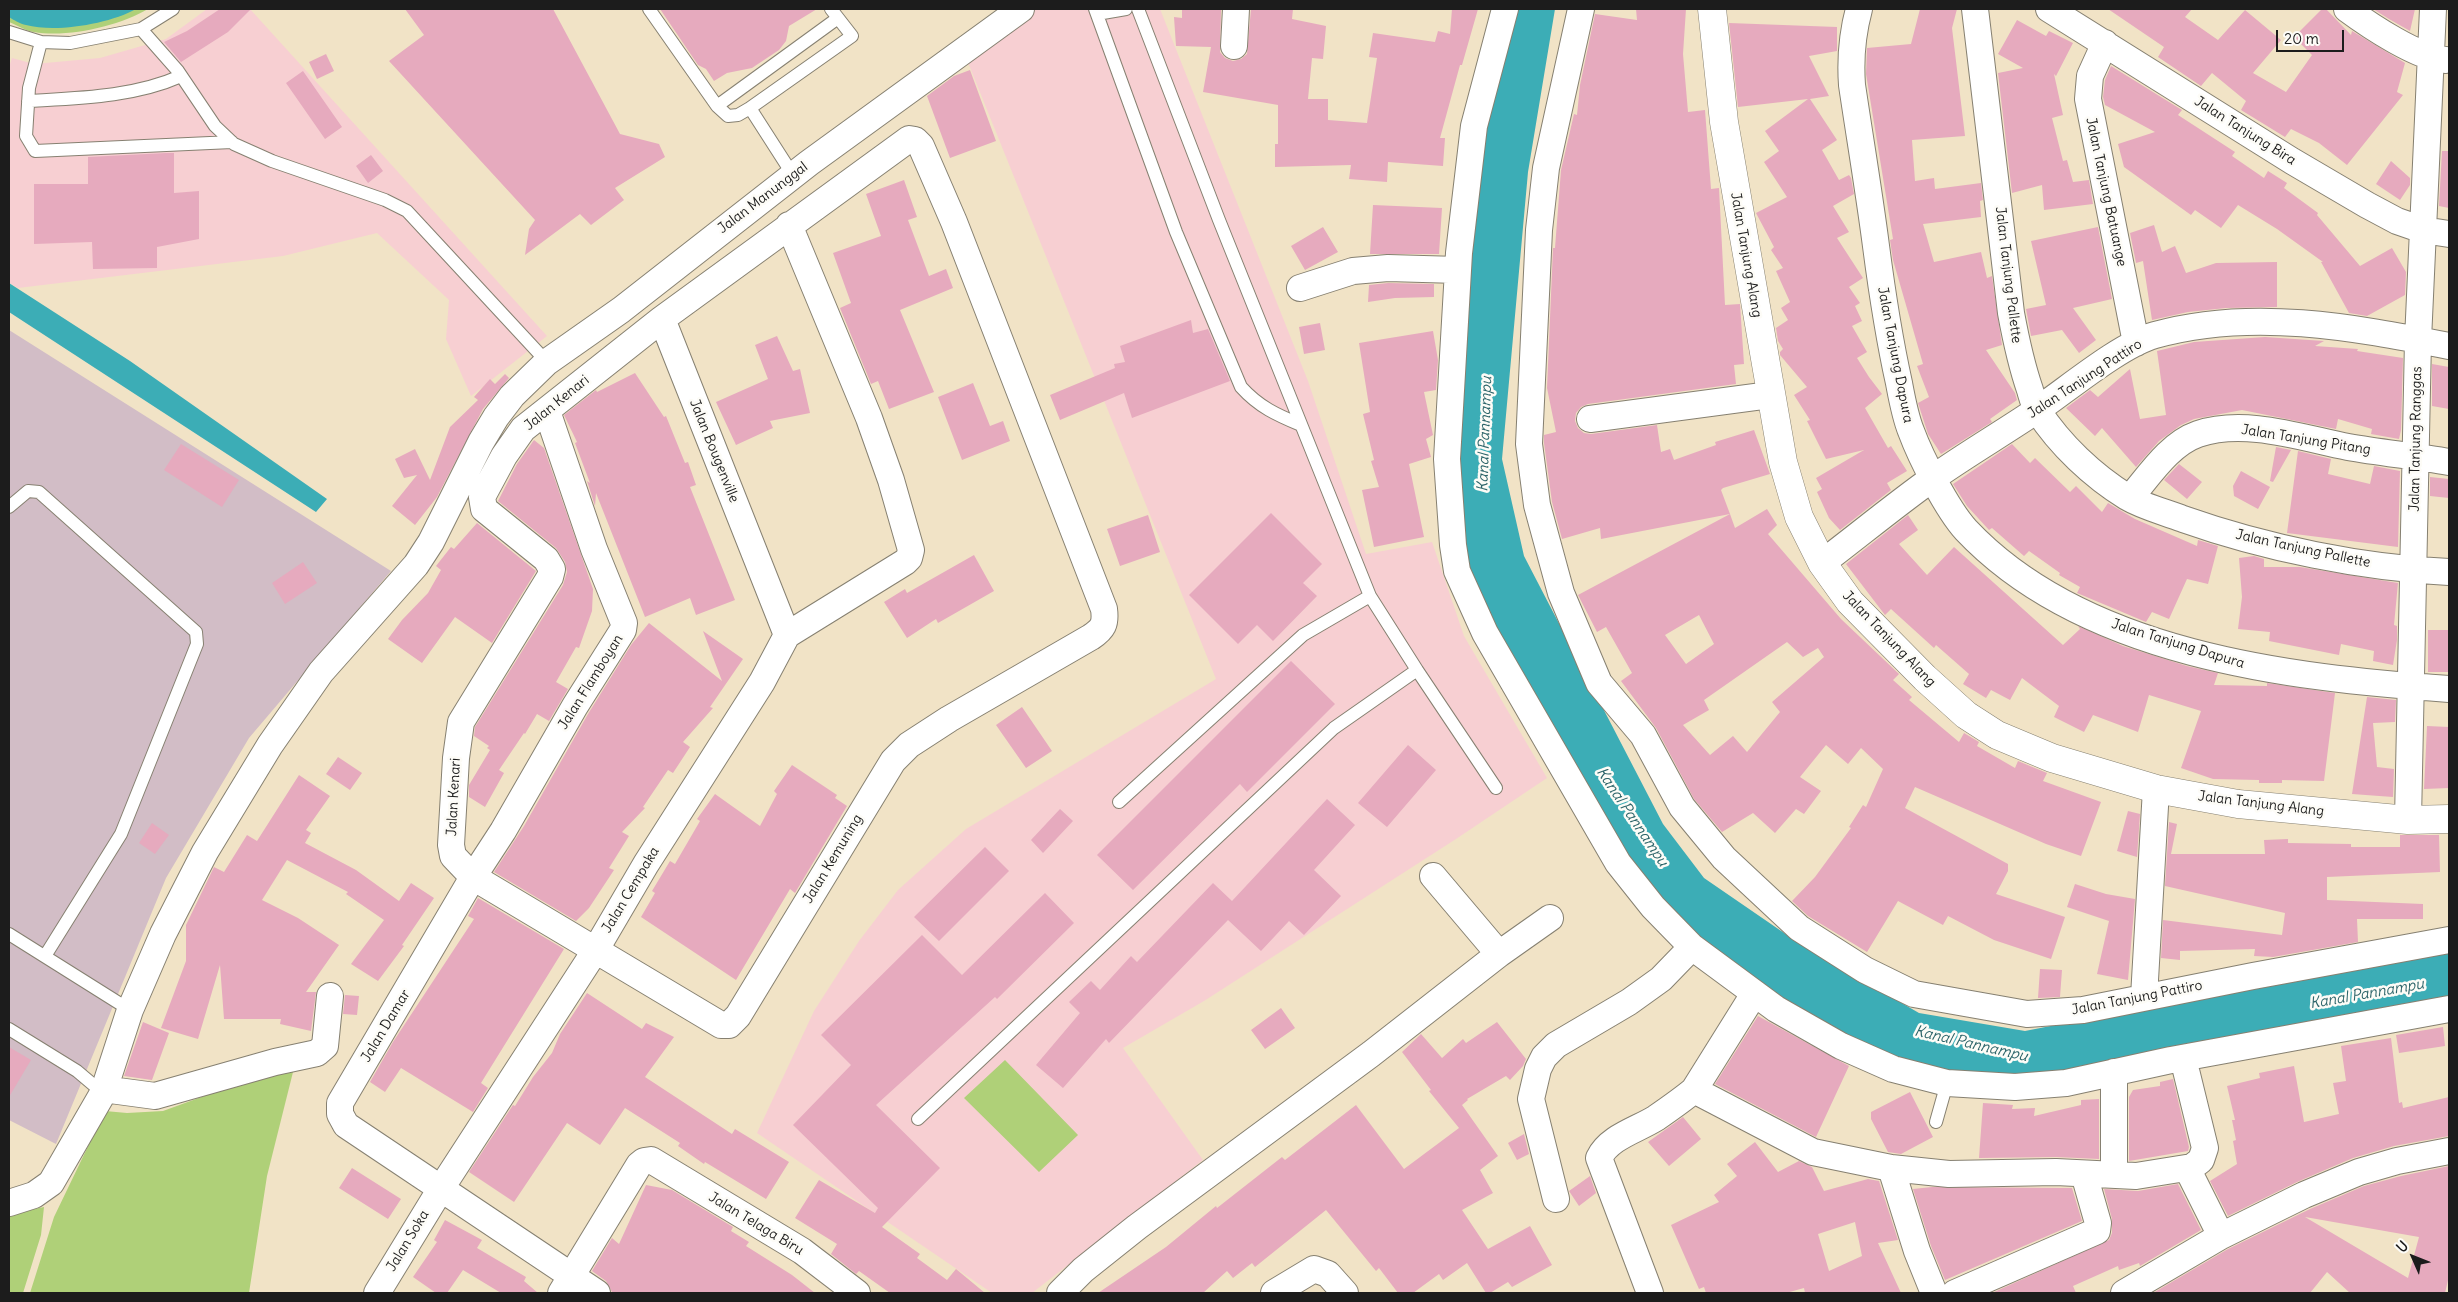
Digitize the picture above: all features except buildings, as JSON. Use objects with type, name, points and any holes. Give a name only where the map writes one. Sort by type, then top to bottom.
[{"type":"street","name":"Jalan Manunggal","points":[[9,1203],[34,1196],[51,1183],[103,1091],[130,1010],[163,934],[205,852],[270,745],[322,672],[416,565],[431,542],[496,417],[512,396],[547,362],[621,310],[794,175],[1021,9]]},
{"type":"street","points":[[1234,46],[1236,9]]},
{"type":"street","points":[[1505,9],[1470,147],[1458,270],[1447,459],[1453,546],[1457,571],[1485,633],[1618,863],[1653,907],[1692,948],[1776,1009],[1841,1046],[1893,1069],[1947,1083],[2016,1087],[2066,1083],[2183,1058],[2449,1009]]},
{"type":"street","name":"Jalan Tanjung Pattiro","points":[[1581,9],[1546,168],[1539,230],[1529,444],[1537,505],[1551,564],[1561,593],[1599,683],[1643,735],[1682,807],[1724,858],[1799,928],[1865,970],[1914,994],[2027,1014],[2083,1010],[2449,940]]},
{"type":"street","name":"Jalan Tanjung Alang","points":[[1712,9],[1724,122],[1783,462],[1799,517],[1822,563],[1856,609],[1925,678],[1966,714],[1997,735],[2052,758],[2156,789],[2238,804],[2408,820],[2449,819]]},
{"type":"street","name":"Jalan Tanjung Dapura","points":[[1860,9],[1853,32],[1850,56],[1882,296],[1893,358],[1911,431],[1934,478],[1965,529],[1999,561],[2049,596],[2098,620],[2176,647],[2244,666],[2319,677],[2449,689]]},
{"type":"street","name":"Jalan Tanjung Pallette","points":[[1975,9],[2011,313],[2018,356],[2037,410],[2075,456],[2101,480],[2130,498],[2212,529],[2273,546],[2413,570],[2449,572]]},
{"type":"street","name":"Jalan Tanjung Bira","points":[[2049,9],[2292,162],[2374,209],[2397,221],[2423,230],[2449,234]]},
{"type":"street","points":[[2347,9],[2377,29],[2440,60]]},
{"type":"street","name":"Jalan Tanjung Ranggas","points":[[2408,820],[2409,686],[2418,340],[2423,230],[2440,60],[2433,9]]},
{"type":"street","name":"Jalan Tanjung Batuange","points":[[2104,43],[2090,76],[2088,99],[2136,343]]},
{"type":"street","name":"Jalan Kenari","points":[[595,951],[473,877],[453,856],[451,845],[456,758],[462,722],[550,577],[552,569],[546,559],[484,509],[482,497],[514,440],[523,429],[662,319],[909,139],[916,140],[921,146],[954,222],[1104,610],[1105,620],[1102,629],[1091,637]]},
{"type":"street","points":[[787,635],[905,562],[909,558],[911,550],[891,480],[868,418],[789,225]]},
{"type":"street","points":[[1300,288],[1353,271],[1388,268],[1458,270]]},
{"type":"street","name":"Jalan Bougenville","points":[[662,319],[787,635]]},
{"type":"street","name":"Jalan Tanjung Pattiro","points":[[1822,563],[1934,478],[2136,343],[2153,336],[2226,322],[2272,320],[2449,346]]},
{"type":"street","points":[[1590,419],[1770,394]]},
{"type":"street","name":"Jalan Flamboyan","points":[[503,831],[575,706],[623,630],[624,624],[594,549],[547,411]]},
{"type":"street","name":"Jalan Tanjung Pitang","points":[[2130,498],[2168,454],[2185,440],[2210,431],[2248,429],[2449,462]]},
{"type":"street","name":"Jalan Cempaka","points":[[440,1190],[595,951],[646,864],[762,682],[787,635]]},
{"type":"street","name":"Jalan Kemuning","points":[[595,951],[712,1021],[721,1025],[729,1025],[738,1016],[892,761],[909,745],[949,719],[1091,637]]},
{"type":"street","points":[[2144,997],[2156,789]]},
{"type":"street","name":"Jalan Damar","points":[[503,831],[473,877],[340,1103],[340,1114],[346,1124],[440,1190],[566,1285],[597,1293]]},
{"type":"street","points":[[1433,876],[1499,954]]},
{"type":"street","points":[[1060,1293],[1105,1251],[1371,1054],[1499,954],[1550,918]]},
{"type":"street","points":[[1556,1199],[1531,1099],[1538,1069],[1544,1057],[1556,1045],[1584,1027],[1609,1016],[1644,991],[1660,979],[1692,948]]},
{"type":"street","points":[[1650,1293],[1598,1158],[1602,1150],[1612,1142],[1657,1117],[1694,1090],[1754,994]]},
{"type":"street","points":[[103,1091],[155,1096],[275,1062],[317,1053],[325,1046],[330,996]]},
{"type":"street","points":[[1694,1090],[1813,1152],[1891,1168],[1949,1174],[2056,1172],[2136,1176],[2187,1168],[2201,1160],[2206,1148],[2183,1058]]},
{"type":"street","points":[[2114,1072],[2114,1175]]},
{"type":"street","points":[[2124,1293],[2179,1263],[2221,1236],[2296,1198],[2359,1172],[2397,1161],[2449,1150]]},
{"type":"street","name":"Jalan Telaga Biru","points":[[566,1285],[640,1165],[644,1161],[651,1160],[802,1251],[857,1293]]},
{"type":"street","points":[[1891,1168],[1917,1251],[1934,1293]]},
{"type":"street","points":[[2187,1168],[2221,1236]]},
{"type":"street","points":[[1955,1293],[2097,1231],[2098,1224],[2084,1174]]},
{"type":"street","name":"Jalan Soka","points":[[377,1293],[440,1190]]},
{"type":"street","points":[[1274,1293],[1314,1269],[1328,1274],[1345,1293]]},
{"type":"lane","points":[[9,32],[41,42],[70,43],[140,29],[173,9]]},
{"type":"lane","points":[[649,9],[717,106],[728,116],[738,116],[852,36],[835,13],[786,57],[717,106]]},
{"type":"lane","points":[[1126,9],[1096,11],[1176,232],[1241,387],[1255,403],[1272,414],[1301,425]]},
{"type":"lane","points":[[1138,9],[1219,220],[1370,596],[1496,788]]},
{"type":"lane","points":[[140,29],[181,76],[215,126],[232,142],[272,161],[384,200],[407,211],[547,362]]},
{"type":"lane","points":[[41,42],[29,88],[26,136],[35,150],[232,142]]},
{"type":"lane","points":[[786,57],[798,75]]},
{"type":"lane","points":[[28,101],[92,97],[158,86],[181,76]]},
{"type":"lane","points":[[750,108],[794,175]]},
{"type":"lane","points":[[9,507],[28,491],[39,492],[196,632],[197,644],[121,834],[44,956]]},
{"type":"lane","points":[[1119,802],[1303,635],[1370,596]]},
{"type":"lane","points":[[918,1119],[1334,728],[1417,670]]},
{"type":"lane","points":[[9,934],[130,1010]]},
{"type":"lane","points":[[9,1029],[77,1071],[103,1091]]},
{"type":"lane","points":[[1936,1122],[1947,1083]]},
{"type":"shaded area","points":[[207,9],[250,9],[547,336],[471,396],[446,339],[449,300],[377,233],[283,256],[18,288],[9,283],[9,67],[12,58],[34,64],[100,58],[166,39]]},
{"type":"shaded area","points":[[1032,9],[1160,9],[1308,381],[1366,554],[1432,542],[1464,636],[1547,778],[1456,839],[1204,1001],[1123,1048],[1203,1160],[1032,1293],[992,1293],[757,1133],[814,1011],[859,941],[898,890],[966,829],[1216,679],[965,55]]},
{"type":"shaded area","points":[[9,330],[391,571],[249,738],[166,878],[56,1144],[9,1120]]},
{"type":"green space","points":[[9,9],[148,9],[123,21],[93,29],[77,32],[47,33],[31,31],[9,22]]},
{"type":"green space","points":[[1005,1060],[1078,1135],[1039,1172],[964,1098]]},
{"type":"green space","points":[[294,1068],[267,1176],[249,1293],[30,1293],[54,1217],[105,1111],[127,1113],[163,1111],[240,1083]]},
{"type":"green space","points":[[44,1207],[41,1235],[23,1293],[9,1293],[9,1214]]},
{"type":"water","points":[[9,9],[136,9],[97,23],[52,28],[19,23],[9,17]]},
{"type":"water","name":"Kanal Pannampu","points":[[1511,9],[1555,9],[1528,172],[1502,459],[1524,556],[1663,824],[1704,878],[1803,946],[1919,1013],[2025,1031],[2449,948],[2449,1000],[2004,1081],[1874,1059],[1797,1016],[1697,939],[1629,868],[1468,578],[1453,450],[1473,152]]},
{"type":"water","points":[[9,283],[130,361],[327,499],[316,512],[9,312]]}]
